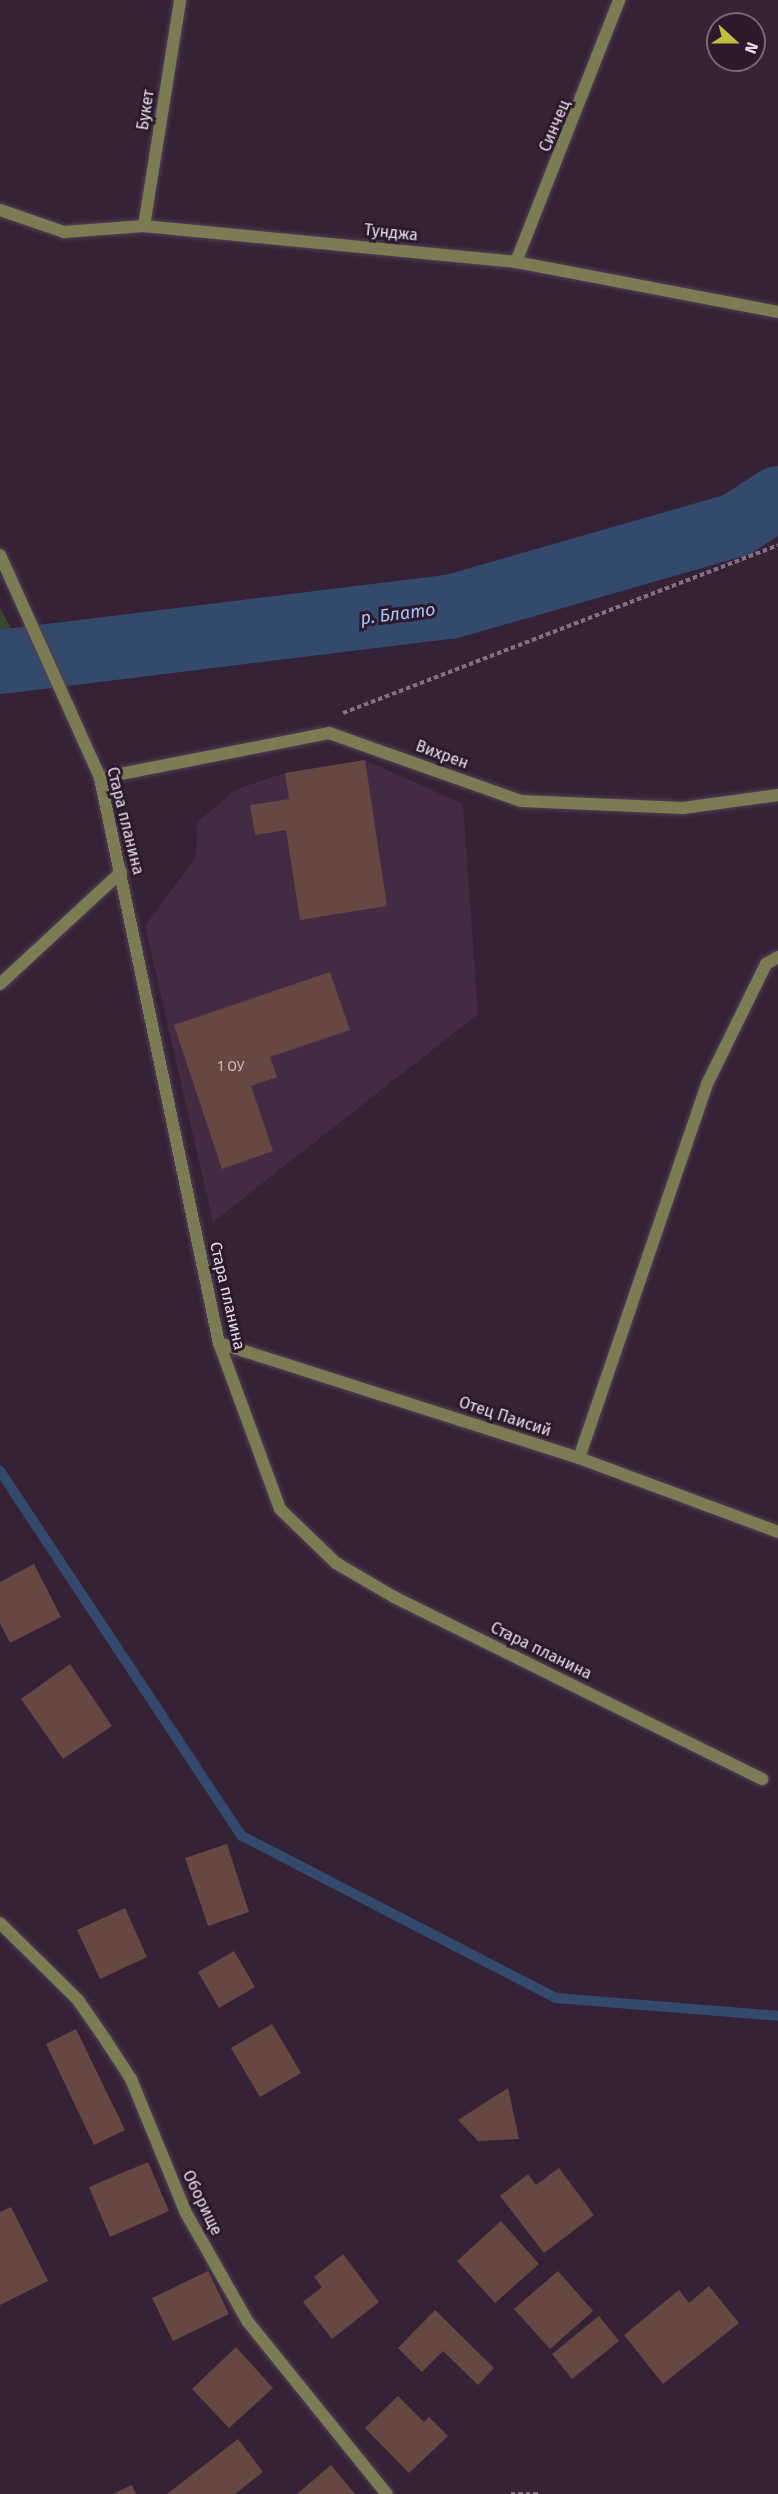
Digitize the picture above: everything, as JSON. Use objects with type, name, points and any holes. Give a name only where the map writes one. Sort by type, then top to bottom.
[{"type":"street","name":"Букет","points":[[144,226],[180,0]]},
{"type":"street","name":"Синчец","points":[[516,262],[619,0]]},
{"type":"street","name":"Тунджа","points":[[0,210],[64,232],[144,226],[516,262],[778,312]]},
{"type":"street","name":"Стара планина","points":[[0,555],[100,778],[219,1343],[279,1509],[336,1563],[763,1779]]},
{"type":"street","points":[[100,778],[329,733]]},
{"type":"street","name":"Вихрен","points":[[329,733],[521,801],[683,808],[778,795]]},
{"type":"street","points":[[0,984],[121,872]]},
{"type":"street","points":[[579,1458],[707,1084],[766,964],[778,957]]},
{"type":"street","name":"Отец Паисий","points":[[219,1343],[579,1458],[778,1532]]},
{"type":"street","name":"Оборище","points":[[0,1923],[78,2000],[105,2039],[131,2079],[186,2213],[248,2322],[387,2494]]},
{"type":"path","points":[[329,733],[347,708],[778,545]]},
{"type":"path","points":[[511,2494],[539,2494]]},
{"type":"shaded area","points":[[365,760],[463,804],[478,1014],[213,1222],[145,926],[196,857],[197,822],[237,789],[285,773]]},
{"type":"green space","points":[[0,608],[12,630],[0,631]]},
{"type":"building","points":[[365,760],[387,906],[300,920],[286,830],[255,835],[250,805],[289,799],[285,773]]},
{"type":"building","points":[[330,972],[350,1030],[270,1057],[277,1077],[251,1086],[273,1151],[222,1169],[174,1025]]},
{"type":"building","points":[[34,1564],[61,1617],[10,1643],[0,1623],[0,1582]]},
{"type":"building","points":[[70,1664],[112,1726],[63,1759],[21,1699]]},
{"type":"building","points":[[227,1844],[249,1912],[208,1926],[185,1858]]},
{"type":"building","points":[[125,1908],[147,1957],[100,1979],[77,1930]]},
{"type":"building","points":[[234,1951],[255,1987],[219,2008],[198,1972]]},
{"type":"building","points":[[272,2024],[301,2073],[260,2097],[231,2048]]},
{"type":"building","points":[[76,2029],[125,2130],[94,2145],[46,2044]]},
{"type":"building","points":[[508,2088],[519,2139],[478,2141],[458,2120]]},
{"type":"building","points":[[148,2162],[169,2211],[110,2237],[89,2187]]},
{"type":"building","points":[[559,2168],[594,2215],[544,2253],[500,2196],[528,2174],[536,2185]]},
{"type":"building","points":[[11,2207],[48,2281],[0,2305],[0,2212]]},
{"type":"building","points":[[501,2221],[539,2264],[495,2303],[457,2261]]},
{"type":"building","points":[[343,2254],[379,2302],[332,2339],[303,2302],[322,2287],[314,2277]]},
{"type":"building","points":[[208,2271],[229,2314],[173,2341],[152,2298]]},
{"type":"building","points":[[558,2271],[593,2311],[550,2349],[514,2309]]},
{"type":"building","points":[[709,2286],[739,2323],[663,2384],[624,2335],[679,2290],[689,2303]]},
{"type":"building","points":[[435,2310],[494,2368],[478,2385],[443,2351],[422,2372],[398,2348]]},
{"type":"building","points":[[599,2316],[619,2341],[572,2379],[552,2354]]},
{"type":"building","points":[[236,2347],[273,2388],[229,2428],[192,2389]]},
{"type":"building","points":[[398,2396],[424,2422],[429,2417],[448,2436],[409,2473],[365,2428]]},
{"type":"building","points":[[238,2439],[263,2472],[235,2494],[167,2494]]},
{"type":"building","points":[[331,2465],[355,2494],[297,2494]]},
{"type":"building","points":[[132,2485],[136,2494],[113,2494]]},
{"type":"waterway","name":"р. Блато","points":[[0,662],[450,607],[736,525],[778,498]]},
{"type":"waterway","points":[[0,1471],[242,1836],[556,1998],[778,2016]]}]
